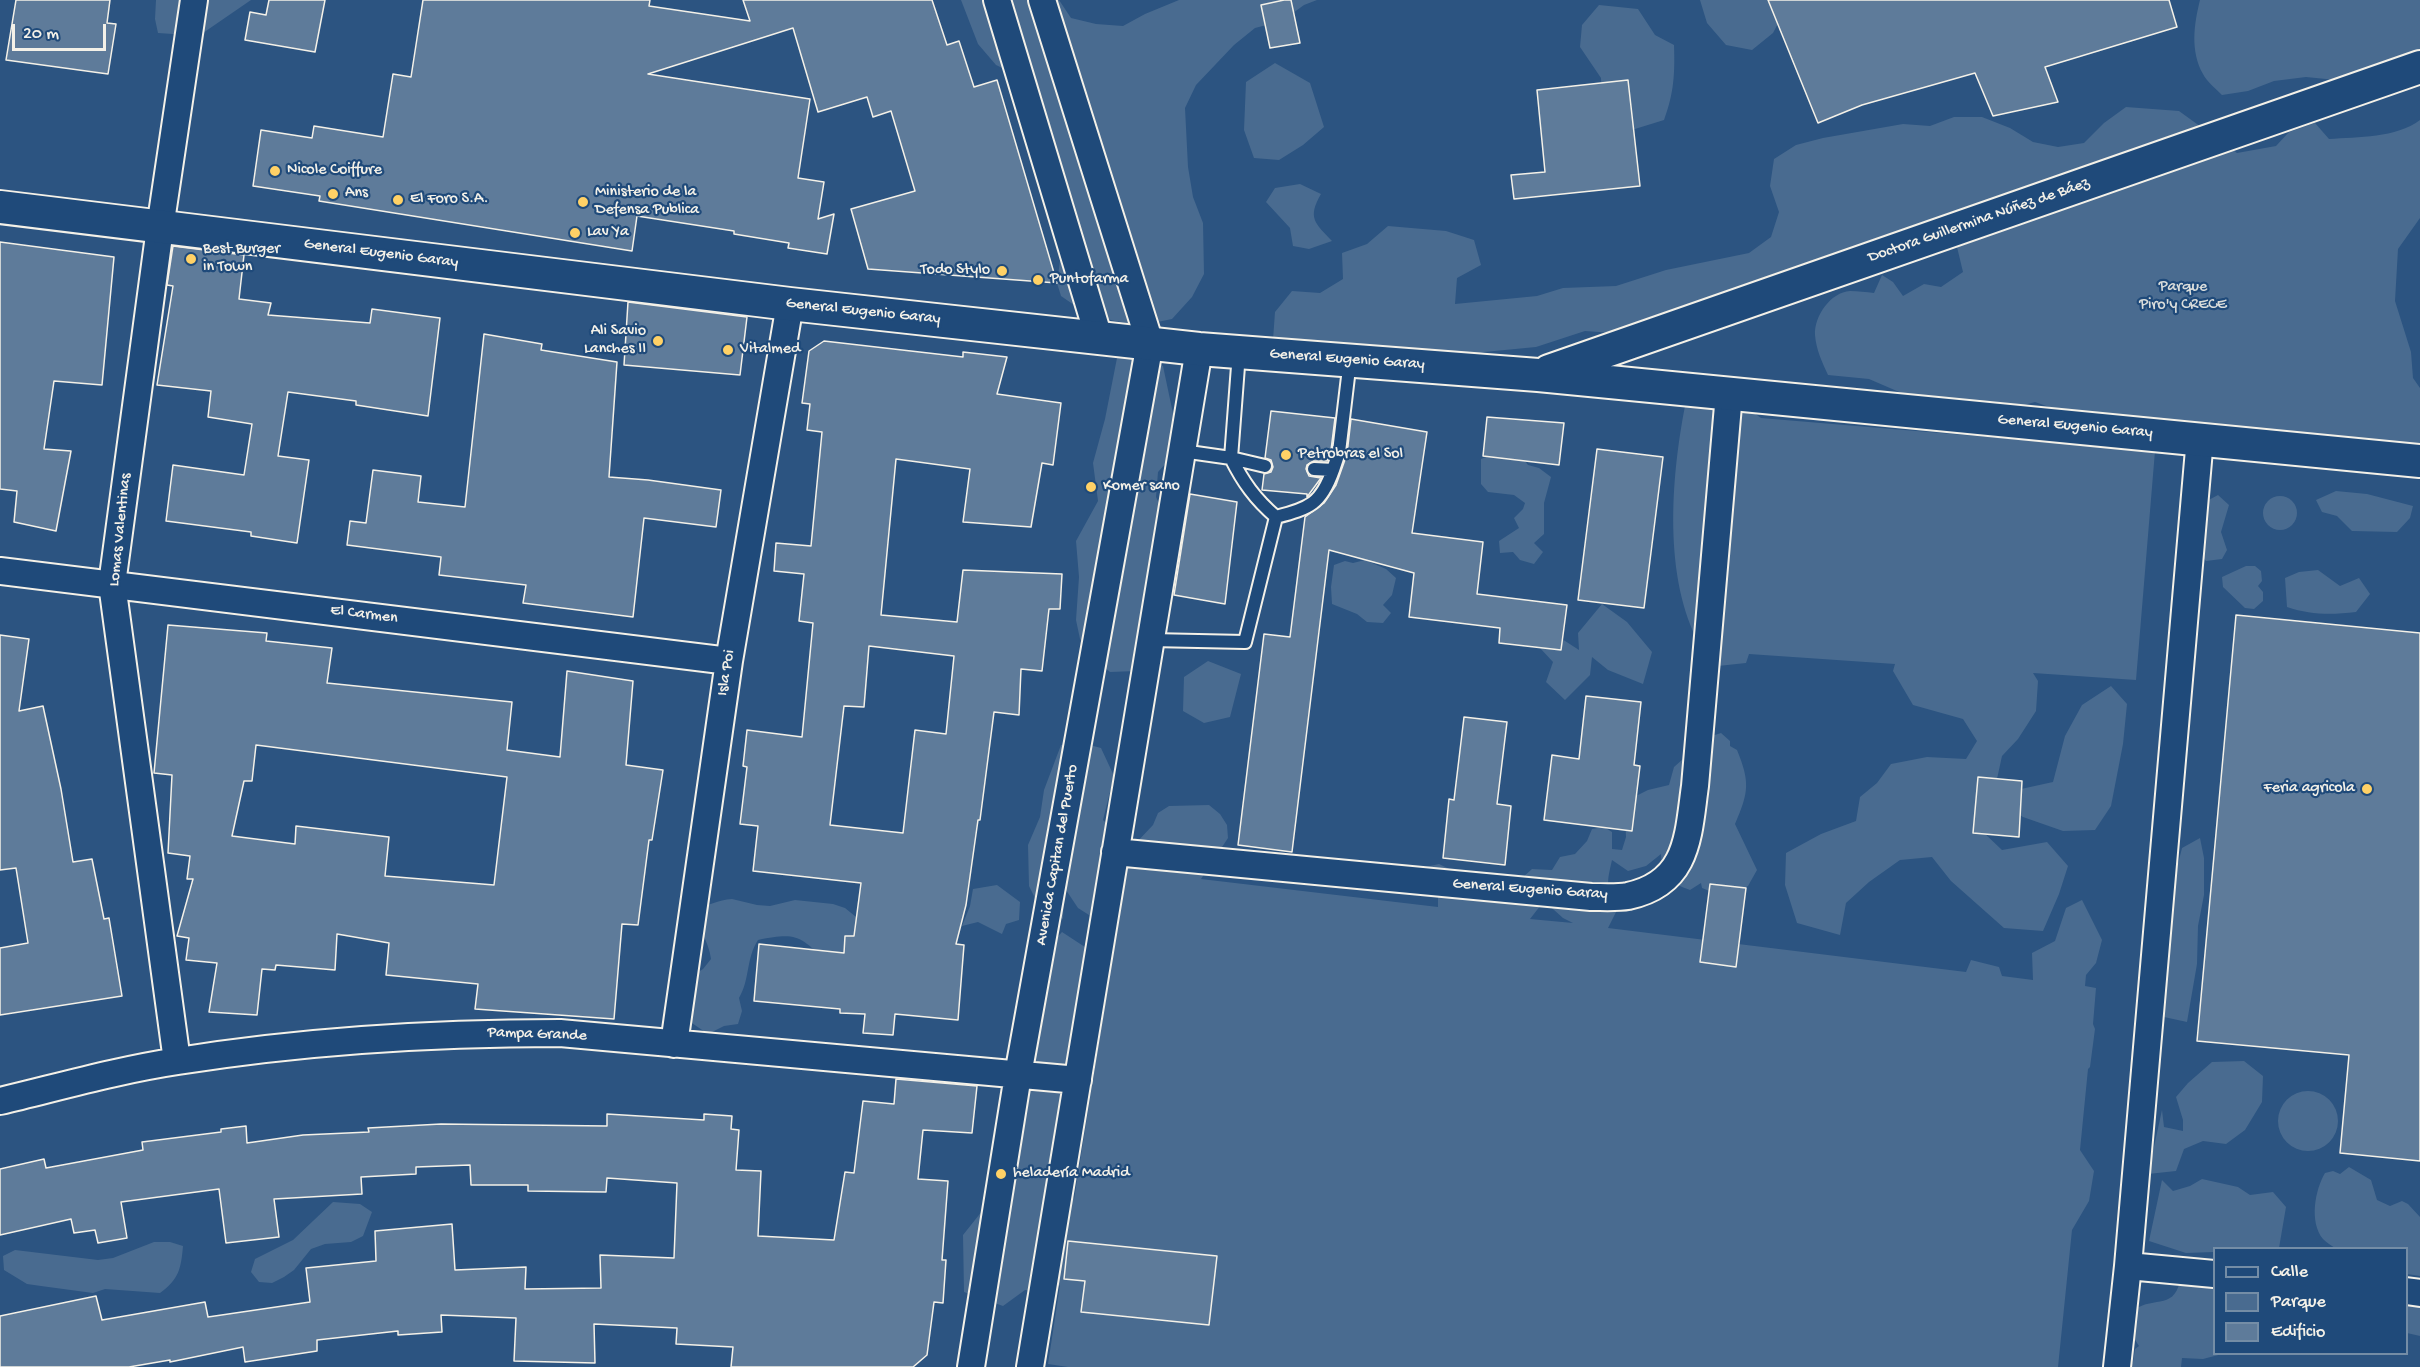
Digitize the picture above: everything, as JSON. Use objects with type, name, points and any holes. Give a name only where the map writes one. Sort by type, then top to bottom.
[{"type":"street","name":"Lomas Valentinas","points":[[177,1061],[112,584],[160,228],[194,0]]},
{"type":"street","points":[[997,0],[1099,338]]},
{"type":"street","points":[[1042,0],[1150,343]]},
{"type":"street","name":"Doctora Guillermina Núñez de Báez","points":[[1538,375],[2420,67]]},
{"type":"street","name":"General Eugenio Garay","points":[[0,207],[790,304],[1099,338],[1240,352],[1538,375],[2420,461]]},
{"type":"street","name":"Isla Poi","points":[[674,1044],[729,661],[790,304]]},
{"type":"street","name":"Avenida Capitan del Puerto","points":[[970,1367],[1018,1075],[1150,343]]},
{"type":"street","points":[[1030,1367],[1199,348]]},
{"type":"street","name":"General Eugenio Garay","points":[[1115,852],[1591,897],[1628,896],[1654,886],[1676,869],[1687,846],[1695,786],[1729,394]]},
{"type":"street","points":[[2117,1367],[2128,1266],[2200,438]]},
{"type":"street","name":"El Carmen","points":[[0,571],[729,661]]},
{"type":"street","name":"Pampa Grande","points":[[0,1101],[177,1061],[387,1038],[479,1033],[560,1033],[1078,1080]]},
{"type":"street","points":[[2128,1266],[2213,1274]]},
{"type":"lane","points":[[1240,352],[1231,458],[1251,493],[1276,517]]},
{"type":"lane","points":[[1276,517],[1318,501],[1328,486],[1339,452],[1350,360]]},
{"type":"lane","points":[[1182,451],[1264,465]]},
{"type":"lane","points":[[1314,469],[1334,470]]},
{"type":"lane","points":[[1151,640],[1245,642],[1276,517]]},
{"type":"green space","points":[[156,0],[251,0],[203,33],[188,35],[158,33],[155,19]]},
{"type":"green space","points":[[961,0],[1059,0],[1071,18],[1096,24],[1123,26],[1179,0],[1317,0],[1304,5],[1282,21],[1255,28],[1234,45],[1196,85],[1185,108],[1188,167],[1193,197],[1203,223],[1204,274],[1192,297],[1172,319],[1143,325],[1115,321],[1087,314],[1061,296],[1057,283],[1064,231],[1023,78],[996,65],[978,44]]},
{"type":"green space","points":[[1700,0],[1795,0],[1785,10],[1773,33],[1752,50],[1726,45],[1707,23]]},
{"type":"green space","points":[[2200,0],[2420,0],[2420,55],[2336,80],[2306,77],[2274,81],[2248,91],[2222,95],[2205,77],[2196,56],[2195,28]]},
{"type":"green space","points":[[1599,5],[1638,9],[1655,35],[1674,45],[1673,83],[1664,120],[1622,133],[1603,117],[1601,78],[1580,47],[1582,25]]},
{"type":"green space","points":[[1275,63],[1310,83],[1324,127],[1303,145],[1279,160],[1254,158],[1244,130],[1246,82]]},
{"type":"green space","name":"Parque Piro'y CRECE","points":[[2126,107],[2179,111],[2237,153],[2276,146],[2289,132],[2315,123],[2329,139],[2388,133],[2420,120],[2420,218],[2398,249],[2395,301],[2411,352],[2413,378],[2420,388],[2420,453],[2074,422],[2052,408],[2035,402],[2024,405],[1990,401],[1975,408],[1920,401],[1869,379],[1828,375],[1818,350],[1815,328],[1817,320],[1830,300],[1843,292],[1874,293],[1882,275],[1893,282],[1903,296],[1924,284],[1941,287],[1963,272],[1957,247],[1961,237],[1613,333],[1585,331],[1536,347],[1484,352],[1458,359],[1273,340],[1275,312],[1292,291],[1320,293],[1343,279],[1342,253],[1367,244],[1388,226],[1446,231],[1474,240],[1481,265],[1457,278],[1455,304],[1537,296],[1563,288],[1616,286],[1666,270],[1749,253],[1771,237],[1779,212],[1770,186],[1774,159],[1796,145],[1903,124],[1930,126],[1954,117],[1982,117],[2010,128],[2033,142],[2058,147],[2084,143],[2104,123]]},
{"type":"green space","points":[[1300,184],[1321,194],[1314,209],[1315,220],[1332,241],[1309,249],[1293,246],[1290,228],[1266,202],[1275,188]]},
{"type":"green space","points":[[1138,352],[1163,366],[1175,423],[1176,452],[1158,472],[1156,497],[1167,521],[1136,671],[1110,672],[1097,661],[1080,639],[1076,620],[1079,577],[1076,541],[1098,501],[1093,463],[1105,419],[1117,358]]},
{"type":"green space","points":[[1739,402],[1761,418],[2155,451],[2136,680],[2033,673],[2038,681],[2036,711],[2018,739],[2002,756],[1997,779],[2021,789],[2053,782],[2065,736],[2082,705],[2111,686],[2127,704],[2123,744],[2111,806],[2095,830],[2063,831],[2023,817],[1994,798],[1982,831],[2002,850],[2047,842],[2068,866],[2043,931],[2004,928],[1951,881],[1932,857],[1900,860],[1869,882],[1846,903],[1840,935],[1797,923],[1785,885],[1786,853],[1821,834],[1856,821],[1860,797],[1877,783],[1891,764],[1927,757],[1966,759],[1977,741],[1963,719],[1913,705],[1893,671],[1895,664],[1749,654],[1746,663],[1718,666],[1702,648],[1688,619],[1675,559],[1674,496],[1680,434],[1685,406]]},
{"type":"green space","points":[[1509,448],[1521,456],[1528,465],[1539,468],[1551,477],[1544,503],[1544,534],[1534,543],[1543,552],[1534,564],[1520,560],[1513,552],[1500,553],[1499,541],[1519,528],[1514,518],[1523,509],[1525,503],[1514,495],[1488,492],[1481,484],[1481,459]]},
{"type":"green space","points":[[2336,491],[2367,494],[2413,506],[2410,518],[2397,532],[2352,531],[2337,516],[2322,512],[2316,500]]},
{"type":"green space","points":[[2218,495],[2229,505],[2221,532],[2227,550],[2222,559],[2206,561],[2199,552],[2205,502]]},
{"type":"green space","points":[[2280,496],[2292,501],[2297,513],[2292,525],[2280,530],[2268,525],[2263,513],[2268,501]]},
{"type":"green space","points":[[1365,560],[1386,569],[1396,578],[1392,595],[1383,605],[1391,613],[1383,623],[1367,622],[1357,614],[1332,604],[1331,587],[1334,565],[1345,561],[1353,563]]},
{"type":"green space","points":[[2246,566],[2255,566],[2261,571],[2262,581],[2258,586],[2263,592],[2263,601],[2254,609],[2245,608],[2223,587],[2222,577]]},
{"type":"green space","points":[[2318,570],[2340,586],[2359,578],[2370,594],[2356,612],[2321,614],[2287,607],[2285,578],[2299,572]]},
{"type":"green space","points":[[1602,604],[1627,622],[1652,652],[1643,684],[1608,670],[1592,657],[1590,675],[1565,700],[1546,682],[1553,662],[1540,648],[1562,639],[1579,650],[1578,633]]},
{"type":"green space","points":[[1208,661],[1241,674],[1230,717],[1204,723],[1183,711],[1184,677]]},
{"type":"green space","points":[[1721,733],[1730,741],[1730,746],[1737,750],[1746,779],[1746,787],[1735,824],[1757,870],[1748,886],[1727,898],[1702,888],[1701,883],[1690,890],[1672,882],[1663,869],[1661,854],[1646,866],[1628,871],[1612,860],[1608,885],[1618,908],[1608,928],[1966,972],[1971,960],[1999,967],[2002,976],[2033,980],[2032,953],[2055,941],[2066,908],[2082,900],[2102,940],[2096,963],[2086,975],[2085,986],[2096,988],[2093,1024],[2095,1029],[2088,1069],[2080,1150],[2094,1171],[2089,1201],[2072,1230],[2058,1367],[1068,1367],[1048,1364],[1060,1285],[1050,1293],[1025,1290],[1003,1306],[964,1292],[963,1235],[1010,1176],[1032,1078],[1044,952],[1062,932],[1088,949],[1057,1151],[1074,1199],[1118,922],[1100,922],[1078,908],[1064,887],[1063,919],[1038,904],[1029,886],[1028,845],[1040,817],[1044,790],[1061,745],[1086,744],[1101,748],[1114,776],[1103,820],[1123,839],[1135,844],[1153,825],[1158,813],[1169,806],[1209,805],[1220,814],[1227,825],[1228,838],[1201,879],[1438,907],[1438,893],[1417,895],[1417,869],[1439,864],[1468,878],[1522,878],[1532,869],[1552,870],[1560,857],[1575,854],[1587,841],[1592,829],[1604,827],[1612,832],[1612,849],[1622,850],[1626,837],[1625,817],[1632,798],[1648,790],[1669,785],[1674,767],[1683,759],[1691,761],[1693,742]],"holes":[[[1544,901],[1563,918],[1573,923],[1530,919]]]},
{"type":"green space","points":[[2200,838],[2204,858],[2204,895],[2198,926],[2197,964],[2187,1022],[2164,1017],[2164,953],[2172,889],[2182,848]]},
{"type":"green space","points":[[997,885],[1020,902],[1019,920],[1006,924],[1002,934],[978,922],[962,926],[970,906],[973,889]]},
{"type":"green space","points":[[732,899],[770,906],[795,900],[833,904],[845,908],[866,925],[870,949],[827,962],[810,946],[797,938],[781,936],[758,940],[739,998],[742,1011],[738,1024],[724,1026],[708,1034],[686,1019],[692,976],[703,969],[711,959],[694,909]]},
{"type":"green space","points":[[2244,1061],[2263,1076],[2262,1102],[2245,1130],[2226,1144],[2203,1141],[2184,1149],[2176,1171],[2148,1174],[2162,1110],[2164,1127],[2183,1131],[2183,1120],[2176,1097],[2188,1083],[2212,1062]]},
{"type":"green space","points":[[2308,1091],[2325,1096],[2333,1104],[2338,1121],[2333,1138],[2325,1146],[2308,1151],[2291,1146],[2283,1138],[2278,1121],[2283,1104],[2291,1096]]},
{"type":"green space","points":[[2349,1167],[2371,1180],[2377,1200],[2390,1206],[2402,1201],[2420,1217],[2420,1276],[2408,1274],[2408,1247],[2334,1247],[2323,1239],[2316,1224],[2315,1215],[2318,1188],[2325,1173],[2333,1171],[2340,1174]]},
{"type":"green space","points":[[2202,1179],[2238,1187],[2250,1195],[2273,1192],[2286,1207],[2279,1247],[2213,1247],[2213,1252],[2186,1253],[2149,1241],[2162,1180],[2173,1191],[2190,1186]]},
{"type":"green space","points":[[333,1202],[360,1204],[372,1212],[363,1236],[351,1242],[325,1244],[311,1249],[294,1270],[284,1277],[272,1283],[259,1282],[251,1272],[255,1259],[293,1240]]},
{"type":"green space","points":[[154,1242],[170,1242],[183,1246],[178,1273],[160,1293],[105,1289],[93,1293],[27,1284],[4,1270],[3,1256],[15,1250],[98,1260],[113,1258]]},
{"type":"green space","points":[[2180,1281],[2213,1284],[2213,1355],[2218,1355],[2203,1359],[2182,1358],[2181,1367],[2129,1367],[2133,1362],[2135,1349],[2139,1346],[2128,1329],[2130,1313],[2146,1304],[2167,1300],[2177,1290]]},
{"type":"green space","points":[[2408,1299],[2420,1300],[2420,1336],[2408,1333]]},
{"type":"building","points":[[16,0],[110,0],[107,23],[116,24],[108,74],[6,60]]},
{"type":"building","points":[[269,0],[325,0],[315,52],[245,40],[250,12],[266,15]]},
{"type":"building","points":[[423,0],[650,0],[649,6],[750,21],[743,0],[932,0],[947,45],[959,41],[974,87],[997,80],[1057,283],[868,269],[851,209],[915,191],[891,111],[873,117],[867,97],[818,112],[793,28],[648,74],[810,99],[798,178],[824,182],[818,219],[834,214],[827,254],[788,248],[789,243],[734,234],[734,231],[637,216],[632,251],[319,201],[320,196],[253,186],[261,130],[312,138],[314,126],[383,137],[393,74],[411,77]]},
{"type":"building","points":[[1291,0],[1300,43],[1270,48],[1261,5]]},
{"type":"building","points":[[1768,0],[2169,0],[2177,27],[2045,67],[2058,102],[1993,116],[1975,73],[1862,105],[1818,123]]},
{"type":"building","points":[[1628,80],[1640,186],[1514,199],[1511,175],[1545,172],[1537,90]]},
{"type":"building","points":[[0,242],[114,257],[102,385],[54,381],[44,449],[71,451],[56,531],[14,522],[17,491],[0,489]]},
{"type":"building","points":[[173,246],[244,255],[239,299],[271,303],[268,315],[370,323],[372,309],[440,318],[428,416],[356,405],[356,401],[288,392],[278,456],[309,460],[297,543],[251,536],[251,532],[166,521],[173,465],[244,475],[252,424],[208,417],[211,391],[157,385],[173,286],[167,285]]},
{"type":"building","points":[[628,302],[747,317],[740,375],[624,365]]},
{"type":"building","points":[[484,334],[542,344],[541,350],[617,362],[609,477],[721,490],[716,527],[644,518],[633,617],[523,603],[526,585],[439,575],[441,557],[347,545],[350,521],[366,523],[373,470],[421,476],[418,502],[465,507]]},
{"type":"building","points":[[824,341],[963,357],[963,352],[1007,357],[997,394],[1061,403],[1053,465],[1042,463],[1031,527],[963,522],[970,469],[896,459],[881,615],[957,622],[963,570],[1062,574],[1060,609],[1049,609],[1042,671],[1021,669],[1019,715],[994,712],[980,820],[978,820],[966,905],[956,944],[964,945],[958,1020],[895,1014],[893,1035],[863,1033],[865,1014],[840,1013],[840,1009],[754,1001],[759,944],[844,953],[845,936],[854,936],[861,883],[753,871],[758,826],[740,824],[747,767],[743,766],[747,730],[802,737],[813,623],[799,621],[804,574],[774,571],[776,543],[811,546],[822,432],[807,430],[810,404],[802,403],[809,351]],"holes":[[[869,646],[954,656],[946,734],[915,730],[903,833],[830,825],[844,706],[864,707]]]},
{"type":"building","points":[[1271,411],[1335,418],[1331,450],[1327,461],[1314,461],[1307,465],[1309,476],[1321,478],[1307,497],[1307,494],[1262,490],[1264,474],[1271,472],[1273,467],[1271,460],[1265,458]]},
{"type":"building","points":[[1487,417],[1564,423],[1559,465],[1483,456]]},
{"type":"building","points":[[1351,419],[1427,432],[1412,533],[1483,542],[1477,594],[1567,605],[1561,650],[1499,643],[1500,628],[1409,617],[1414,573],[1329,550],[1292,852],[1238,845],[1264,634],[1290,637],[1305,517],[1324,503],[1336,485],[1347,454]]},
{"type":"building","points":[[1597,449],[1663,457],[1644,608],[1578,600]]},
{"type":"building","points":[[1190,494],[1237,502],[1225,604],[1174,595]]},
{"type":"building","points":[[2236,615],[2420,633],[2420,1161],[2340,1153],[2349,1055],[2197,1041]]},
{"type":"building","points":[[168,625],[267,633],[266,641],[332,648],[327,683],[512,702],[507,750],[560,757],[567,671],[633,681],[626,765],[663,770],[652,840],[649,840],[638,925],[622,924],[614,1019],[475,1009],[478,984],[386,975],[389,943],[337,934],[335,970],[276,965],[275,970],[262,969],[257,1015],[209,1012],[217,963],[186,960],[189,938],[177,936],[193,879],[187,879],[190,856],[168,853],[172,775],[154,773]],"holes":[[[256,745],[507,777],[494,885],[385,876],[389,837],[296,826],[295,844],[232,836],[244,781],[252,781]]]},
{"type":"building","points":[[0,635],[29,639],[19,711],[43,706],[61,789],[73,862],[92,859],[104,919],[109,918],[122,996],[0,1015],[0,948],[28,943],[16,868],[0,870]]},
{"type":"building","points":[[1586,696],[1641,702],[1634,765],[1640,766],[1632,831],[1544,820],[1552,755],[1579,759]]},
{"type":"building","points":[[1464,717],[1507,722],[1497,804],[1511,806],[1505,865],[1443,858],[1449,799],[1454,800]]},
{"type":"building","points":[[1978,777],[2022,781],[2019,837],[1973,833]]},
{"type":"building","points":[[1710,884],[1746,888],[1736,967],[1700,962]]},
{"type":"building","points":[[896,1079],[977,1086],[972,1133],[923,1130],[918,1179],[948,1181],[942,1260],[946,1260],[943,1303],[934,1302],[927,1355],[913,1367],[731,1367],[733,1347],[676,1344],[677,1328],[594,1324],[595,1363],[514,1361],[516,1318],[441,1315],[442,1332],[398,1335],[398,1331],[317,1340],[317,1351],[245,1362],[243,1347],[170,1362],[170,1360],[129,1367],[0,1367],[0,1316],[96,1296],[102,1320],[205,1302],[208,1317],[310,1302],[306,1268],[376,1261],[375,1231],[452,1224],[455,1270],[526,1267],[525,1289],[601,1288],[600,1255],[674,1258],[677,1183],[607,1178],[606,1192],[528,1191],[528,1185],[471,1185],[470,1165],[416,1167],[416,1174],[361,1177],[362,1194],[274,1199],[279,1237],[226,1243],[219,1189],[121,1202],[127,1238],[98,1243],[95,1230],[74,1233],[71,1219],[0,1235],[0,1169],[44,1159],[46,1168],[143,1150],[142,1142],[221,1132],[221,1129],[246,1126],[247,1143],[303,1135],[369,1132],[368,1128],[441,1124],[607,1126],[607,1114],[704,1120],[704,1114],[732,1116],[731,1129],[739,1130],[736,1170],[761,1171],[758,1236],[834,1240],[845,1172],[854,1173],[863,1101],[894,1104]]},
{"type":"building","points":[[1068,1241],[1217,1256],[1209,1325],[1081,1312],[1085,1281],[1064,1279]]},
{"type":"place","name":"Nicole Coiffure","points":[[275,171]]},
{"type":"place","name":"Ans","points":[[333,194]]},
{"type":"place","name":"El Foro S.A.","points":[[398,200]]},
{"type":"place","name":"Ministerio de la Defensa Publica","points":[[583,202]]},
{"type":"place","name":"Lav Ya","points":[[575,233]]},
{"type":"place","name":"Best Burger in Town","points":[[191,259]]},
{"type":"place","name":"Todo Stylo","points":[[1002,271]]},
{"type":"place","name":"Puntofarma","points":[[1038,280]]},
{"type":"place","name":"Ali Savio Lanches II","points":[[658,341]]},
{"type":"place","name":"Vitalmed","points":[[728,350]]},
{"type":"place","name":"Petrobras el Sol","points":[[1286,455]]},
{"type":"place","name":"Komer sano","points":[[1091,487]]},
{"type":"place","name":"Feria agricola","points":[[2367,789]]},
{"type":"place","name":"heladería Madrid","points":[[1001,1174]]}]
